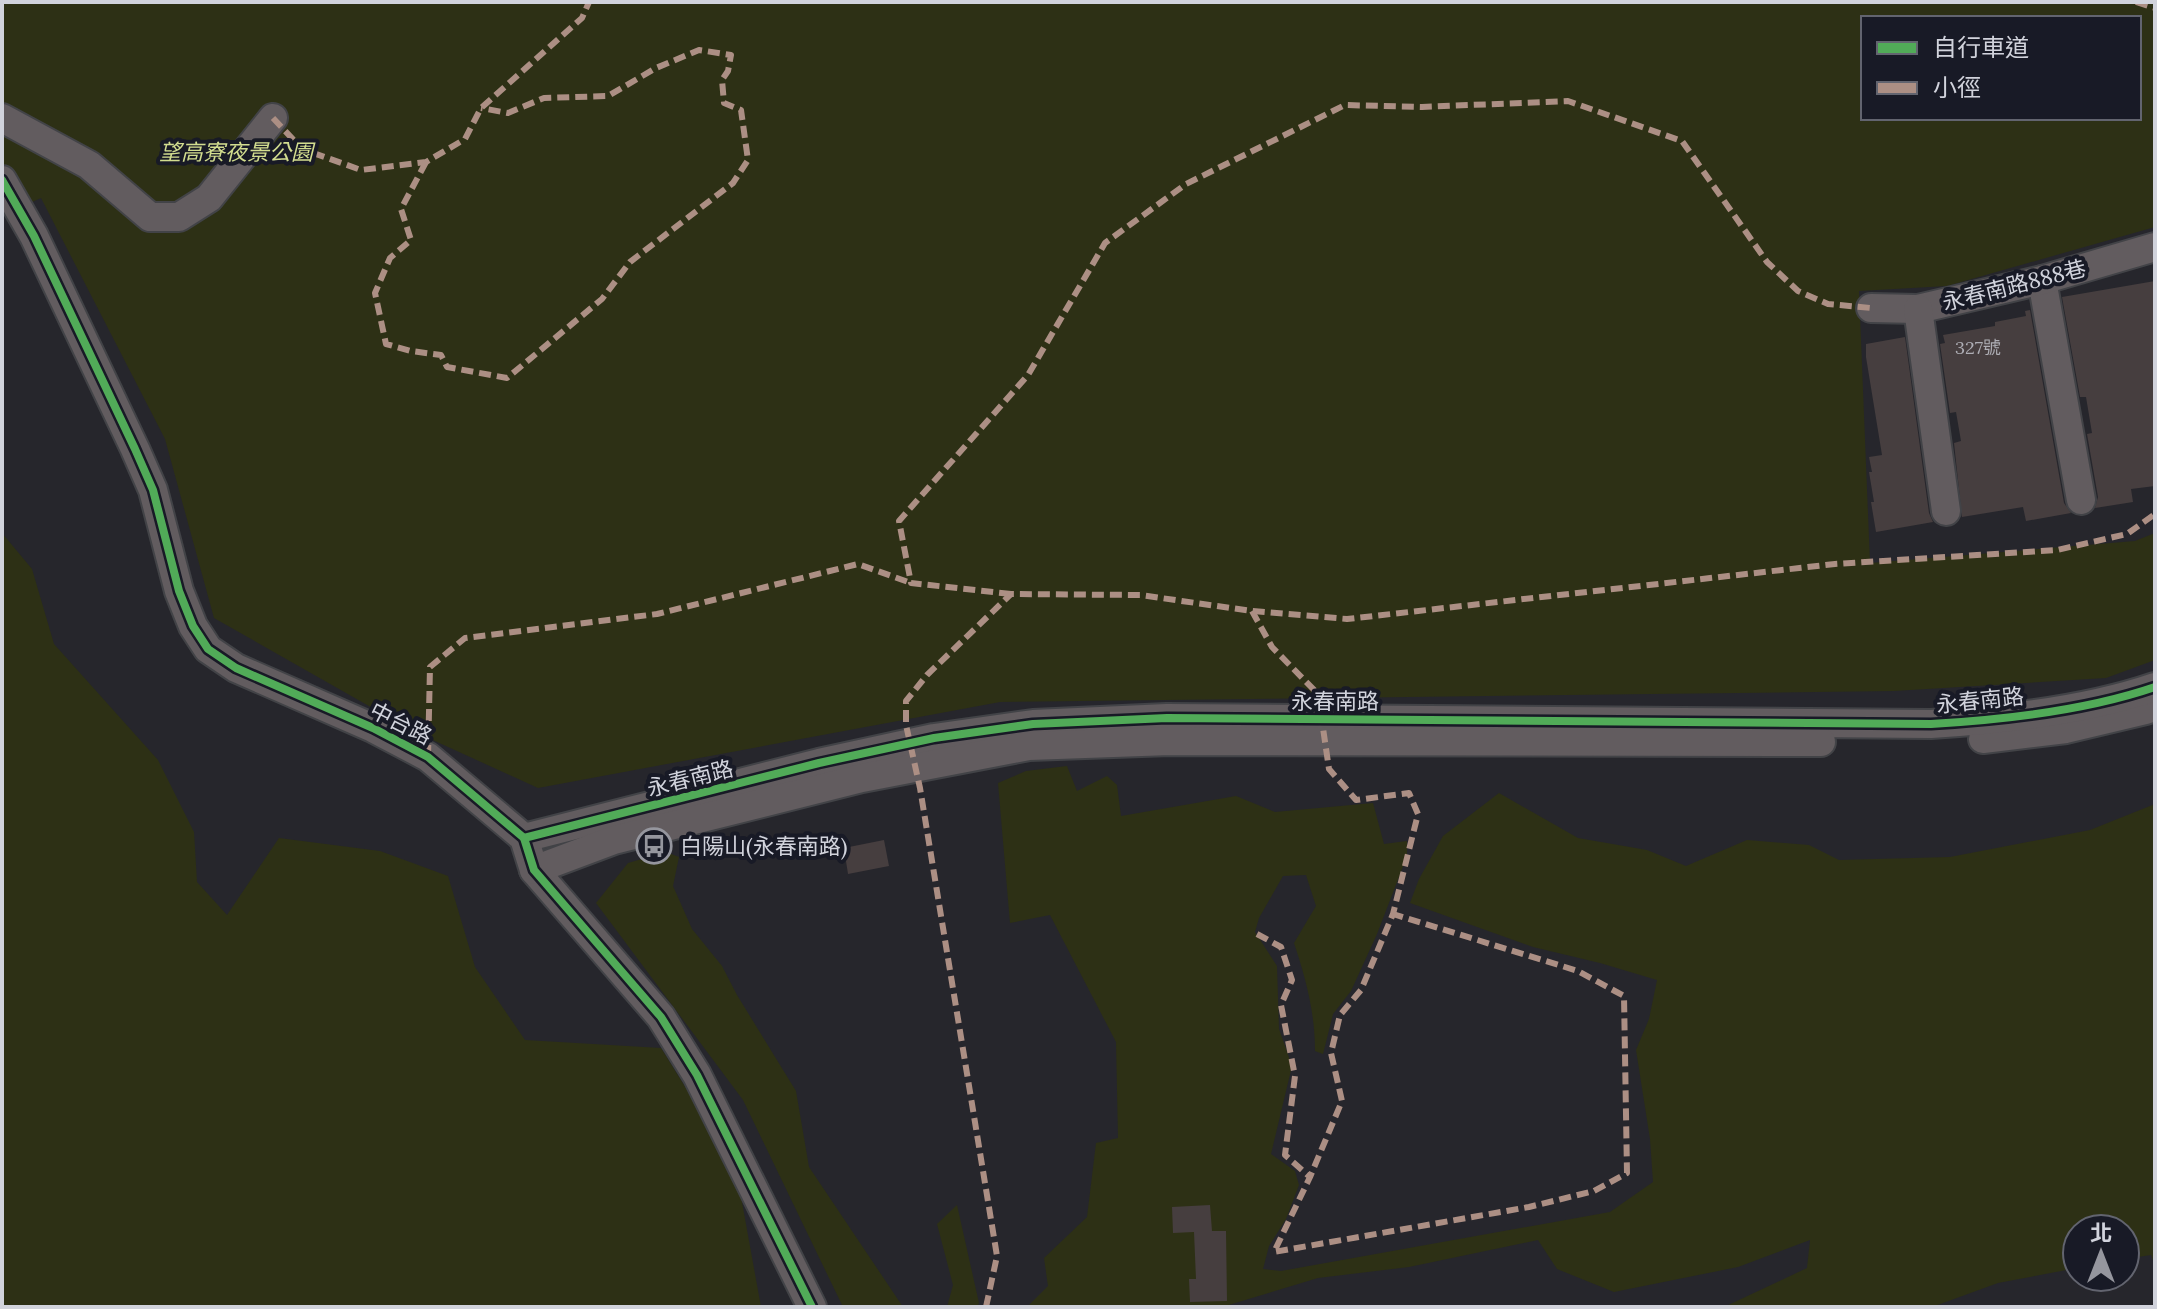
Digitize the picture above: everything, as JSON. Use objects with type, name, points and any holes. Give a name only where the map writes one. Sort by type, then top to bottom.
[{"type":"street","points":[[2,118],[89,165],[150,217],[179,217],[209,198],[273,118]]},
{"type":"street","name":"中台路","points":[[2,180],[34,236],[135,449],[153,490],[179,591],[193,626],[208,649],[236,668],[373,728],[428,757],[524,838]]},
{"type":"street","name":"永春南路888巷","points":[[1871,308],[1918,309],[2042,280],[2155,247]]},
{"type":"street","points":[[2042,280],[2081,500]]},
{"type":"street","points":[[1918,309],[1946,511]]},
{"type":"street","name":"永春南路","points":[[524,838],[819,763],[934,738],[1033,724],[1168,730],[1981,730],[2085,704],[2153,695]]},
{"type":"street","name":"永春南路","points":[[534,870],[614,840],[862,778],[1029,746],[1168,730]]},
{"type":"street","points":[[524,838],[534,870],[661,1017],[697,1075],[812,1307]]},
{"type":"green space","name":"望高寮夜景公園","points":[[2,2],[2155,2],[2155,227],[1947,286],[1859,291],[1870,563],[2135,541],[2155,533],[2155,660],[2106,678],[1894,691],[1000,702],[538,788],[413,731],[214,618],[165,439],[41,198],[2,216]]},
{"type":"green space","points":[[2,533],[32,569],[54,644],[158,760],[194,832],[197,882],[227,915],[279,838],[380,851],[448,876],[475,967],[525,1040],[661,1048],[736,1169],[761,1307],[2,1307]]},
{"type":"green space","points":[[1067,766],[1077,791],[1107,776],[1117,785],[1121,816],[1236,796],[1275,812],[1373,803],[1384,844],[1407,841],[1407,856],[1377,934],[1351,991],[1333,1014],[1323,1054],[1315,1051],[1309,996],[1294,943],[1316,906],[1306,875],[1283,876],[1259,918],[1255,932],[1277,966],[1279,1029],[1292,1066],[1271,1154],[1295,1171],[1299,1185],[1286,1219],[1269,1246],[1263,1269],[1281,1271],[1610,1212],[1653,1182],[1650,1139],[1636,1050],[1649,1019],[1657,980],[1533,947],[1410,903],[1419,879],[1443,836],[1499,793],[1578,838],[1647,850],[1686,866],[1747,840],[1809,845],[1839,860],[1950,857],[2090,830],[2155,804],[2155,1266],[2151,1255],[2141,1257],[2141,1213],[2061,1213],[2061,1271],[1998,1283],[1932,1307],[1724,1307],[1807,1268],[1810,1240],[1738,1267],[1614,1292],[1557,1269],[1538,1240],[1409,1267],[1318,1278],[1222,1307],[1027,1307],[1048,1286],[1044,1258],[1087,1217],[1096,1143],[1118,1138],[1116,1042],[1050,915],[1010,923],[998,783],[1026,771]]},
{"type":"green space","points":[[666,852],[679,857],[673,886],[692,929],[722,966],[796,1091],[809,1167],[903,1307],[843,1307],[743,1100],[596,903],[628,863]]},
{"type":"green space","points":[[957,1205],[979,1303],[977,1307],[947,1307],[953,1285],[937,1224]]},
{"type":"building","points":[[2155,281],[2155,486],[2131,489],[2133,502],[2095,508],[2098,497],[2087,434],[2092,433],[2086,397],[2080,397],[2062,297]]},
{"type":"building","points":[[2030,310],[2064,503],[2071,513],[2026,521],[2023,507],[1962,517],[1954,443],[1961,441],[1956,412],[1950,413],[1940,344],[1945,343],[1943,335],[1995,326],[1995,322],[2026,316],[2025,311]]},
{"type":"building","points":[[1905,337],[1929,513],[1933,522],[1876,532],[1869,457],[1882,455],[1866,344]]},
{"type":"building","points":[[884,840],[889,866],[848,874],[844,848]]},
{"type":"building","points":[[1210,1205],[1212,1231],[1226,1231],[1227,1301],[1190,1302],[1189,1279],[1196,1279],[1194,1232],[1173,1233],[1172,1207]]},
{"type":"marked path","points":[[273,118],[302,149],[361,170],[426,162],[465,139],[481,108],[582,18],[589,2]]},
{"type":"marked path","points":[[2136,2],[2155,8]]},
{"type":"marked path","points":[[426,162],[401,209],[411,240],[390,258],[375,293],[386,344],[441,355],[447,367],[507,378],[602,299],[630,262],[733,183],[748,160],[741,110],[724,103],[722,80],[728,71],[731,55],[699,50],[656,68],[608,96],[544,98],[508,113],[481,108]]},
{"type":"marked path","points":[[1011,594],[911,583],[899,521],[1028,375],[1105,243],[1186,184],[1345,105],[1422,107],[1568,101],[1682,141],[1767,262],[1798,291],[1828,304],[1871,308]]},
{"type":"marked path","points":[[986,1307],[997,1256],[920,788],[906,725],[906,701],[927,675],[1011,594],[1140,595],[1252,611],[1347,619],[1835,564],[2057,550],[2127,534],[2155,514]]},
{"type":"marked path","points":[[428,757],[430,667],[465,638],[657,614],[858,564],[911,583]]},
{"type":"marked path","points":[[1252,611],[1272,647],[1318,694],[1329,769],[1356,800],[1409,793],[1418,814],[1393,914],[1361,990],[1340,1015],[1331,1053],[1342,1101],[1310,1177]]},
{"type":"marked path","points":[[1257,934],[1281,947],[1292,980],[1281,1005],[1295,1076],[1285,1155],[1310,1177],[1274,1252],[1529,1207],[1594,1191],[1627,1173],[1624,996],[1578,971],[1393,914]]},
{"type":"cycle path","points":[[2,180],[34,236],[135,449],[153,490],[179,591],[193,626],[208,649],[236,668],[373,728],[428,757],[524,838],[534,870],[661,1017],[697,1075],[812,1307]]},
{"type":"cycle path","points":[[524,838],[819,763],[934,738],[1033,724],[1167,718],[1931,724],[2044,713],[2102,702],[2155,687]]},
{"type":"place","name":"白陽山(永春南路)","points":[[654,846]]}]
